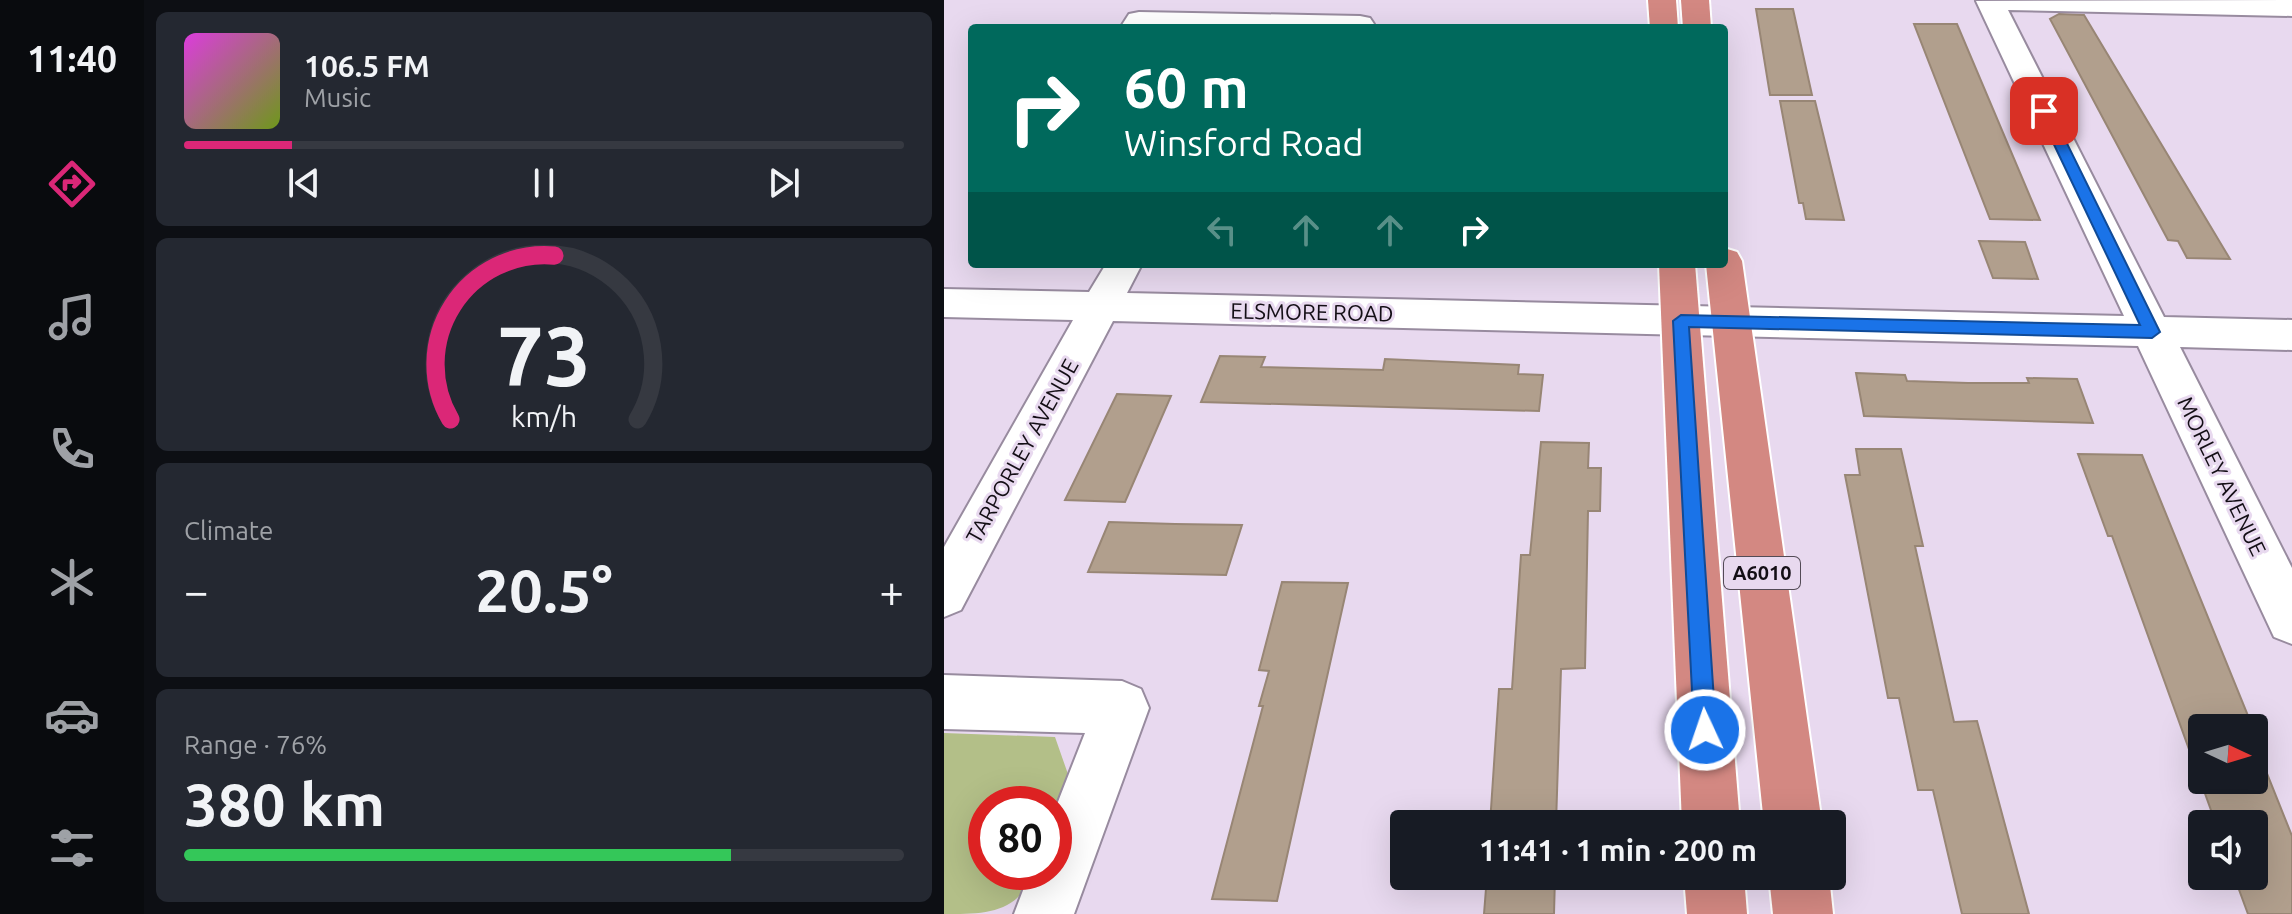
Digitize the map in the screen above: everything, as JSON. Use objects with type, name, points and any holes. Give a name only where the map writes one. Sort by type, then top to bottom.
[{"type":"highway","points":[[1662,0],[1664,24]]},
{"type":"highway","points":[[1695,0],[1697,24]]},
{"type":"highway","name":"A6010","points":[[1677,268],[1710,810]]},
{"type":"highway","name":"A6010","points":[[1725,268],[1791,810]]},
{"type":"highway","points":[[1715,890],[1717,914]]},
{"type":"highway","points":[[1800,890],[1803,914]]},
{"type":"street","name":"MORLEY AVENUE","points":[[2292,8],[1990,1],[2292,620]]},
{"type":"street","points":[[1136,24],[1139,20],[1360,24]]},
{"type":"street","name":"TARPORLEY AVENUE","points":[[944,594],[1122,268]]},
{"type":"street","name":"ELSMORE ROAD","points":[[944,303],[2292,335]]},
{"type":"street","points":[[944,702],[1122,708],[1044,914]]},
{"type":"green space","points":[[944,733],[1055,737],[1069,777],[1066,786],[968,786],[968,890],[1024,890],[1009,904],[998,909],[944,914]]},
{"type":"building","points":[[1756,9],[1793,9],[1812,95],[1770,95]]},
{"type":"building","points":[[2059,14],[2084,15],[2230,259],[2187,258],[2178,241],[2168,240],[2050,19]]},
{"type":"building","points":[[1914,24],[1957,24],[2040,220],[1990,219]]},
{"type":"building","points":[[1780,101],[1815,101],[1844,220],[1806,219],[1803,203],[1799,203]]},
{"type":"building","points":[[1979,241],[2025,242],[2038,279],[1993,278]]},
{"type":"building","points":[[1220,356],[1265,357],[1261,367],[1383,370],[1385,359],[1519,365],[1518,374],[1543,375],[1539,411],[1201,402]]},
{"type":"building","points":[[1856,373],[1905,375],[1907,381],[1968,383],[2029,383],[2027,378],[2077,379],[2093,423],[1864,416]]},
{"type":"building","points":[[1117,394],[1171,396],[1125,502],[1065,500]]},
{"type":"building","points":[[1541,442],[1589,443],[1588,468],[1601,468],[1600,511],[1588,511],[1585,668],[1561,669],[1556,810],[1491,810],[1499,689],[1512,689],[1521,555],[1530,555]]},
{"type":"building","points":[[1856,449],[1901,449],[1923,546],[1915,546],[1954,722],[1977,721],[2029,914],[1962,914],[1933,790],[1918,790],[1899,698],[1888,698],[1845,475],[1860,475]]},
{"type":"building","points":[[2078,454],[2142,455],[2247,714],[2188,714],[2188,746],[2112,536],[2108,536]]},
{"type":"building","points":[[1109,522],[1242,525],[1226,575],[1088,572]]},
{"type":"building","points":[[1282,582],[1348,583],[1277,901],[1212,899],[1263,706],[1259,706],[1269,671],[1259,670]]},
{"type":"building","points":[[2268,776],[2292,836],[2292,914],[2248,914],[2239,890],[2268,890],[2268,810],[2211,810],[2205,794],[2268,794]]},
{"type":"building","points":[[1486,890],[1555,890],[1554,914],[1484,914]]},
{"type":"route","points":[[1705,730],[1681,321],[2152,332],[2044,111]]}]
